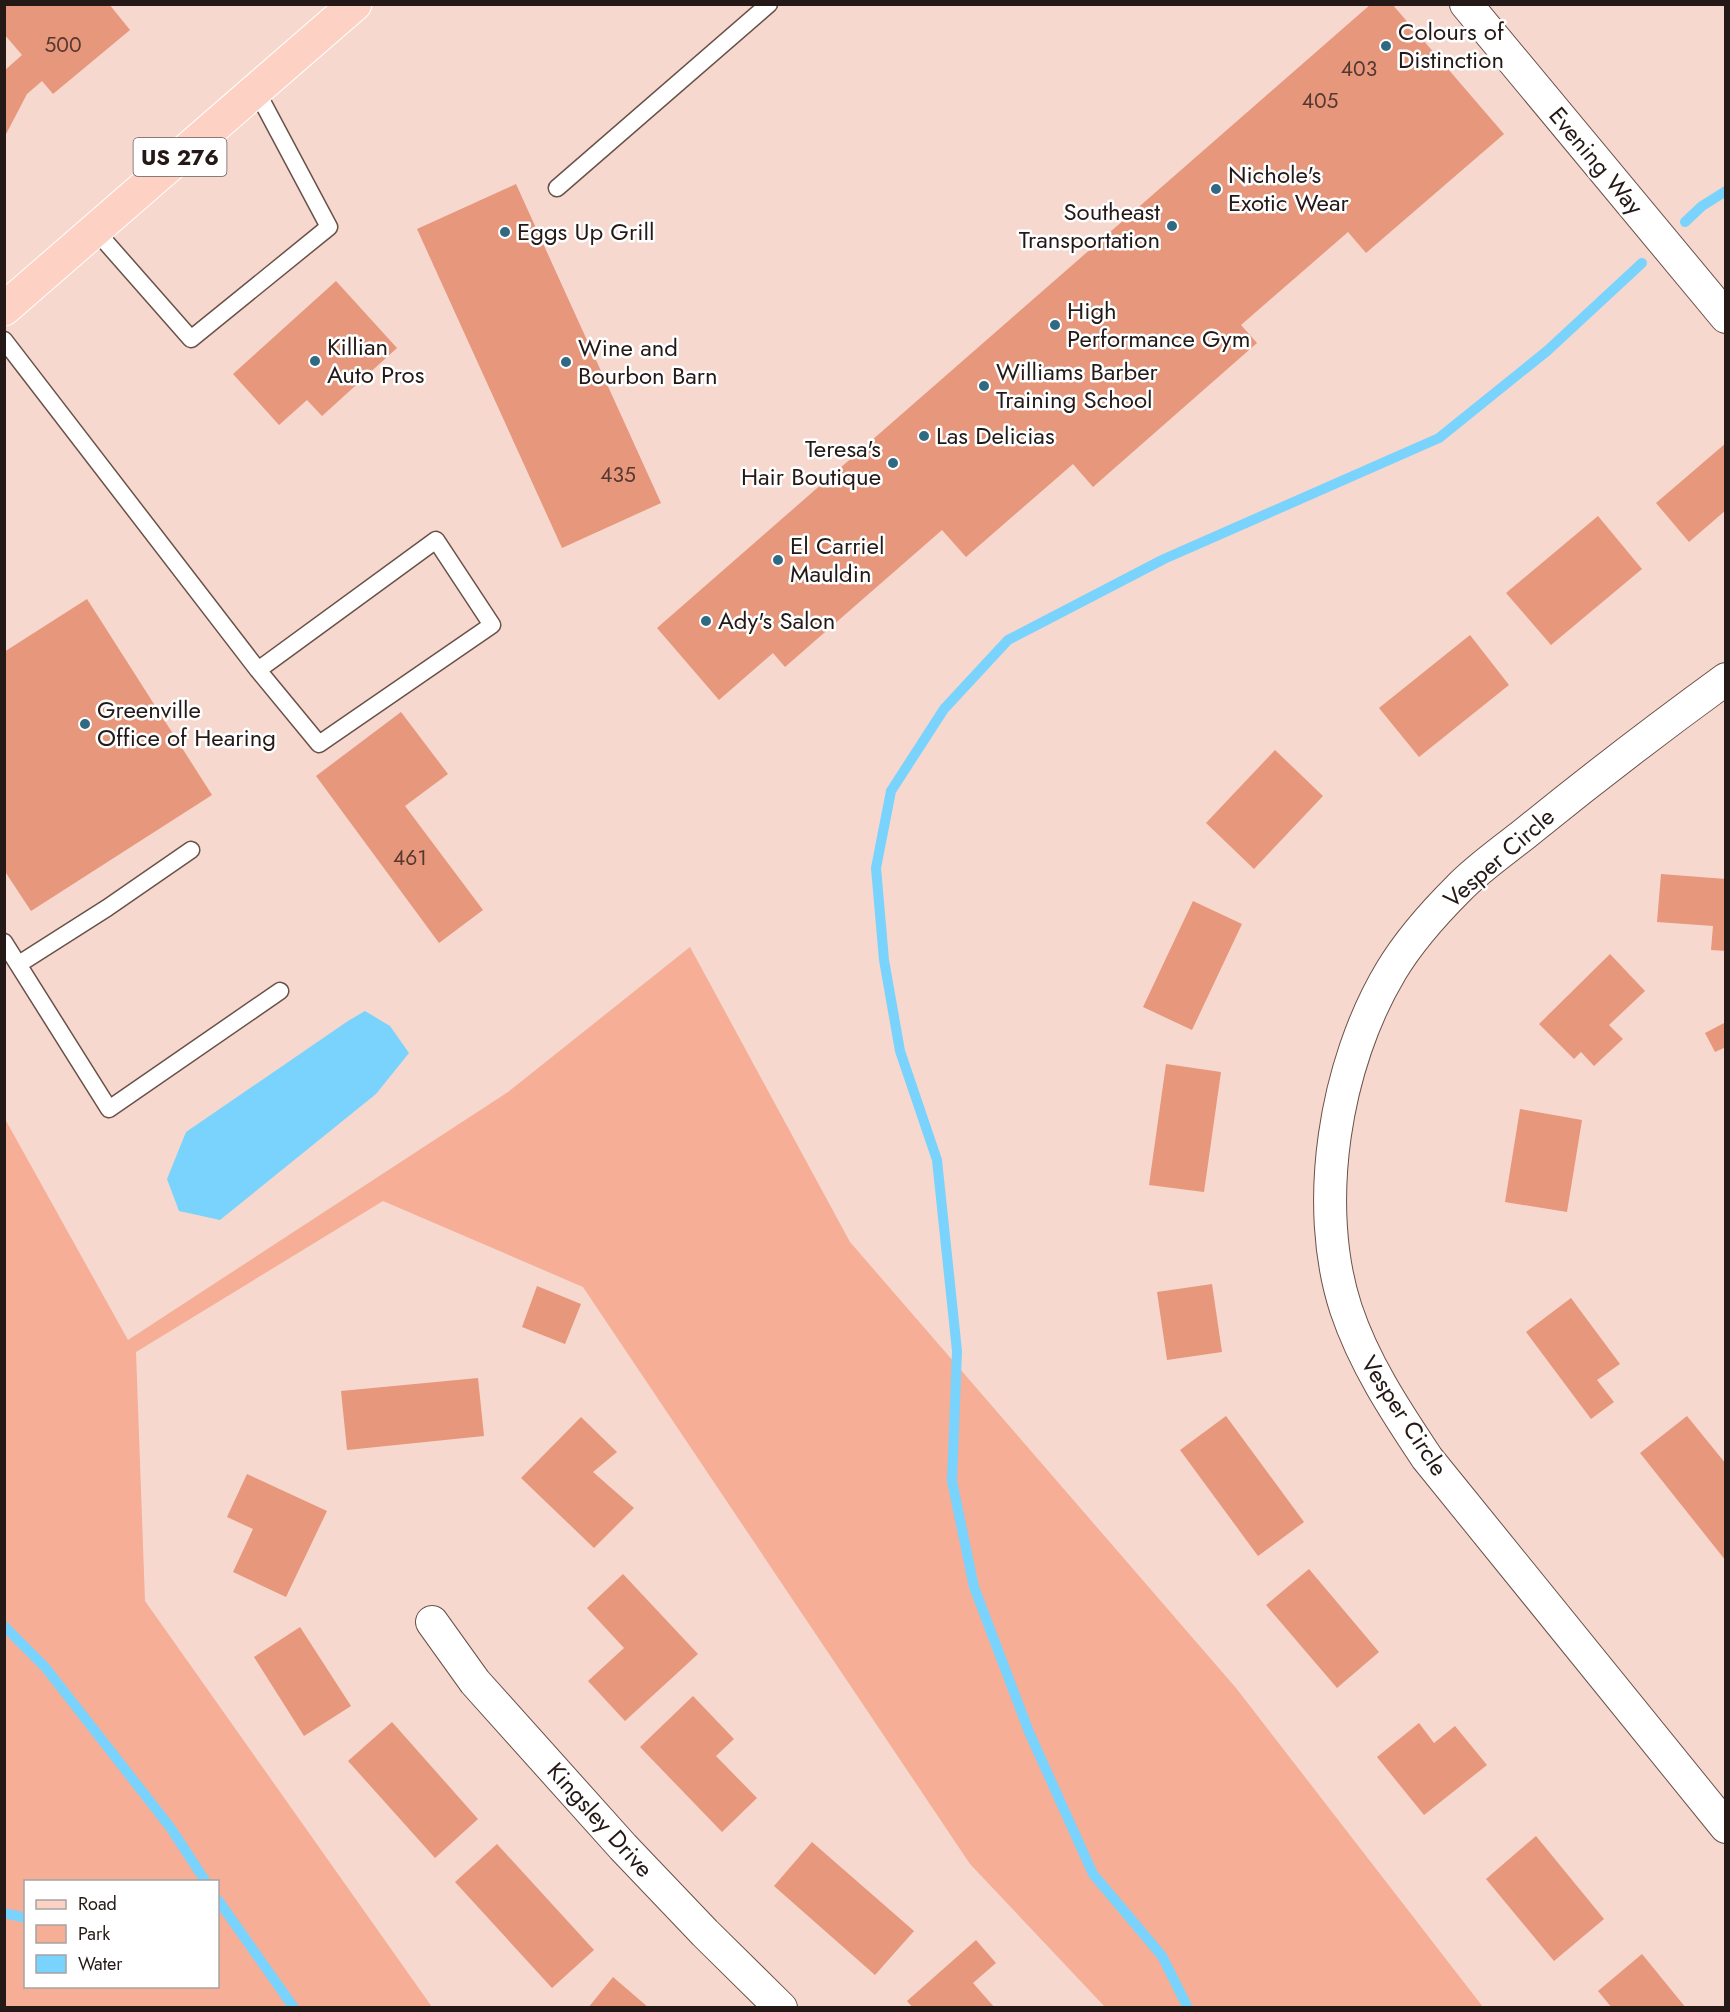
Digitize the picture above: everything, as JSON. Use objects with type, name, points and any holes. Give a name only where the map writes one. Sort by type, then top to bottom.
[{"type":"main road","name":"US 276","points":[[4,309],[355,4]]},
{"type":"street","name":"Evening Way","points":[[1466,4],[1725,317]]},
{"type":"street","name":"Vesper Circle","points":[[1725,679],[1617,759],[1459,887],[1413,939],[1391,971],[1373,1005],[1357,1044],[1343,1090],[1334,1137],[1330,1186],[1332,1230],[1345,1307],[1359,1344],[1388,1399],[1427,1458],[1725,1827]]},
{"type":"street","name":"Kingsley Drive","points":[[432,1622],[475,1682],[615,1838],[705,1933],[781,2007]]},
{"type":"lane","points":[[557,188],[770,4]]},
{"type":"lane","points":[[96,231],[191,339],[329,227],[256,90]]},
{"type":"lane","points":[[4,340],[258,670],[319,744],[492,625],[436,540],[258,670]]},
{"type":"lane","points":[[19,964],[191,850]]},
{"type":"lane","points":[[4,942],[109,1109],[280,991]]},
{"type":"green space","points":[[690,947],[850,1242],[1236,1688],[1483,2007],[1105,2007],[970,1864],[583,1287],[383,1201],[136,1352],[145,1601],[432,2007],[5,2007],[5,1119],[128,1340],[508,1092]]},
{"type":"water","points":[[365,1011],[390,1026],[409,1053],[376,1094],[220,1220],[179,1211],[167,1179],[186,1132]]},
{"type":"building","points":[[4,4],[109,4],[130,30],[53,94],[42,81],[27,94],[4,138],[4,71],[22,55],[4,34]]},
{"type":"building","points":[[1371,4],[1392,4],[1504,134],[1366,253],[1348,232],[1241,325],[1257,343],[1093,487],[1073,464],[966,557],[942,530],[785,667],[773,653],[719,700],[657,628]]},
{"type":"building","points":[[516,184],[661,503],[562,548],[417,229]]},
{"type":"building","name":"Killian Auto Pros","points":[[336,281],[397,348],[322,416],[307,400],[279,425],[233,374]]},
{"type":"building","points":[[1726,443],[1726,510],[1689,542],[1656,503]]},
{"type":"building","points":[[1598,516],[1642,569],[1551,645],[1506,593]]},
{"type":"building","name":"Greenville Office of Hearing","points":[[87,599],[212,795],[31,911],[4,870],[4,652]]},
{"type":"building","points":[[1470,635],[1509,685],[1419,757],[1379,708]]},
{"type":"building","points":[[401,712],[448,774],[405,806],[483,910],[439,943],[316,776]]},
{"type":"building","points":[[1275,750],[1323,796],[1254,869],[1206,823]]},
{"type":"building","points":[[1661,874],[1726,879],[1726,951],[1711,950],[1713,926],[1657,922]]},
{"type":"building","points":[[1193,901],[1242,924],[1192,1030],[1143,1007]]},
{"type":"building","points":[[1610,954],[1645,991],[1609,1025],[1623,1039],[1594,1066],[1581,1052],[1574,1059],[1539,1024]]},
{"type":"building","points":[[1726,1022],[1726,1047],[1715,1052],[1705,1033]]},
{"type":"building","points":[[1166,1064],[1221,1072],[1204,1192],[1149,1185]]},
{"type":"building","points":[[1520,1109],[1582,1120],[1567,1212],[1505,1202]]},
{"type":"building","points":[[1212,1284],[1222,1352],[1167,1360],[1157,1292]]},
{"type":"building","points":[[537,1286],[581,1304],[565,1344],[522,1327]]},
{"type":"building","points":[[1571,1298],[1620,1364],[1597,1380],[1614,1402],[1591,1419],[1526,1332]]},
{"type":"building","points":[[478,1378],[484,1436],[347,1450],[341,1391]]},
{"type":"building","points":[[1226,1416],[1304,1522],[1258,1556],[1180,1450]]},
{"type":"building","points":[[1687,1416],[1726,1464],[1726,1561],[1640,1453]]},
{"type":"building","points":[[581,1417],[617,1452],[593,1472],[634,1508],[594,1548],[521,1478]]},
{"type":"building","points":[[247,1474],[327,1511],[286,1597],[233,1572],[253,1529],[227,1517]]},
{"type":"building","points":[[1309,1569],[1379,1652],[1337,1688],[1266,1605]]},
{"type":"building","points":[[623,1574],[698,1654],[625,1721],[588,1681],[624,1648],[587,1608]]},
{"type":"building","points":[[300,1627],[351,1706],[304,1736],[254,1657]]},
{"type":"building","points":[[693,1696],[734,1739],[716,1756],[757,1798],[722,1832],[640,1747]]},
{"type":"building","points":[[392,1722],[478,1819],[435,1858],[348,1761]]},
{"type":"building","points":[[1419,1723],[1434,1743],[1455,1726],[1487,1765],[1424,1815],[1377,1757]]},
{"type":"building","points":[[1536,1836],[1604,1919],[1554,1961],[1486,1879]]},
{"type":"building","points":[[812,1842],[914,1931],[875,1975],[774,1886]]},
{"type":"building","points":[[497,1844],[594,1950],[552,1988],[455,1882]]},
{"type":"building","points":[[976,1940],[996,1963],[973,1983],[995,2008],[913,2008],[907,2001]]},
{"type":"building","points":[[1642,1954],[1686,2008],[1612,2008],[1598,1991]]},
{"type":"building","points":[[613,1977],[649,2008],[588,2008]]},
{"type":"waterway","points":[[1685,222],[1702,206],[1726,191]]},
{"type":"waterway","points":[[1188,2008],[1162,1956],[1093,1874],[1029,1732],[974,1587],[952,1481],[957,1351],[937,1160],[900,1051],[884,960],[876,868],[891,791],[944,709],[1008,640],[1164,559],[1439,438],[1547,351],[1642,263]]},
{"type":"waterway","points":[[4,1626],[45,1667],[170,1827],[205,1880]]},
{"type":"waterway","points":[[219,1901],[294,2008]]},
{"type":"waterway","points":[[4,1913],[24,1918]]},
{"type":"place","name":"Colours of Distinction","points":[[1386,46]]},
{"type":"place","name":"Nichole's Exotic Wear","points":[[1216,189]]},
{"type":"place","name":"Southeast Transportation","points":[[1172,226]]},
{"type":"place","name":"Eggs Up Grill","points":[[505,232]]},
{"type":"place","name":"High Performance Gym","points":[[1055,325]]},
{"type":"place","name":"Killian Auto Pros","points":[[315,361]]},
{"type":"place","name":"Wine and Bourbon Barn","points":[[566,362]]},
{"type":"place","name":"Williams Barber Training School","points":[[984,386]]},
{"type":"place","name":"Las Delicias","points":[[924,436]]},
{"type":"place","name":"Teresa's Hair Boutique","points":[[893,463]]},
{"type":"place","name":"El Carriel Mauldin","points":[[778,560]]},
{"type":"place","name":"Ady's Salon","points":[[706,621]]},
{"type":"place","name":"Greenville Office of Hearing","points":[[85,724]]}]
